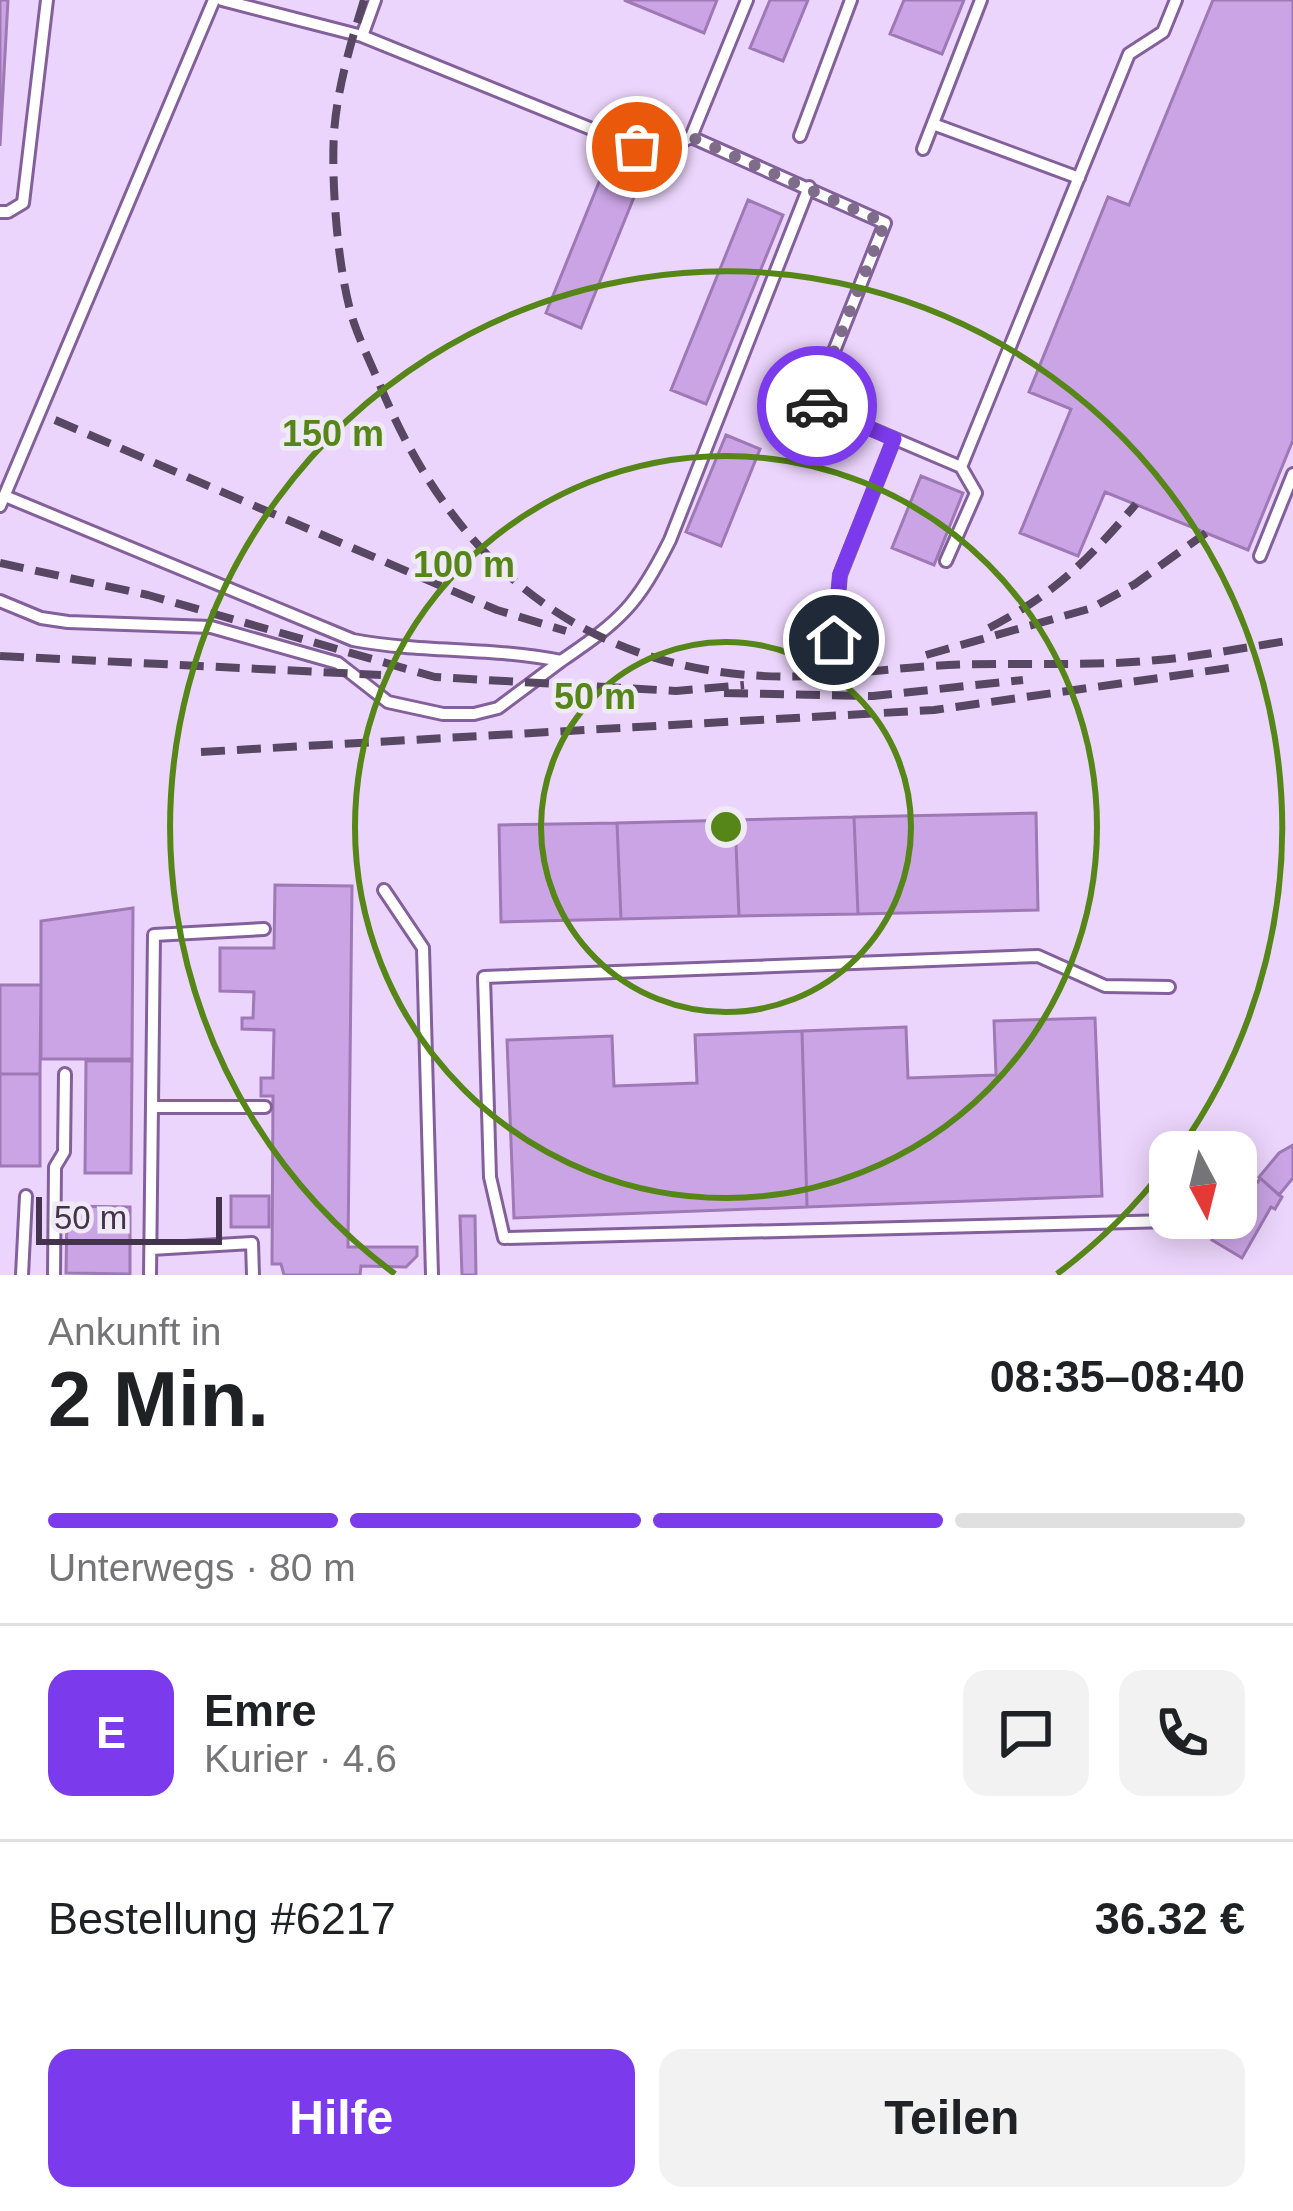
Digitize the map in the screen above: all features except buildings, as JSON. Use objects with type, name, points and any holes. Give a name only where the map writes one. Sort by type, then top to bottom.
[{"type":"lane","points":[[0,212],[22,203],[47,0]]},
{"type":"lane","points":[[561,661],[510,651],[390,647],[353,640],[2,501],[218,0],[362,36],[656,155],[691,137],[747,0]]},
{"type":"lane","points":[[362,36],[375,0]]},
{"type":"lane","points":[[800,136],[851,0]]},
{"type":"lane","points":[[923,149],[982,0]]},
{"type":"lane","points":[[961,466],[1129,54],[1163,32],[1176,0]]},
{"type":"lane","points":[[933,124],[1078,178]]},
{"type":"lane","points":[[691,137],[885,223],[813,404],[961,466],[976,494],[946,561]]},
{"type":"lane","points":[[0,601],[41,618],[68,622],[211,627],[338,663],[388,702],[443,714],[498,708],[622,617],[650,581],[809,188]]},
{"type":"lane","points":[[834,640],[840,574],[894,439]]},
{"type":"lane","points":[[1260,556],[1293,474]]},
{"type":"lane","points":[[385,890],[423,948],[432,1275]]},
{"type":"lane","points":[[150,1275],[154,935],[263,929]]},
{"type":"lane","points":[[1149,1222],[504,1238],[490,1177],[484,977],[1038,956],[1105,986],[1169,987]]},
{"type":"lane","points":[[54,1275],[55,1166],[64,1152],[65,1074]]},
{"type":"lane","points":[[154,1107],[265,1107]]},
{"type":"lane","points":[[22,1275],[26,1196]]},
{"type":"lane","points":[[151,1250],[252,1243],[253,1275]]},
{"type":"railway","points":[[364,0],[341,83],[333,154],[340,255],[354,323],[415,457],[453,515],[498,565],[549,607],[605,639],[668,662],[737,674],[812,676],[948,665],[1132,662],[1293,640]]},
{"type":"railway","points":[[55,420],[497,610],[566,631]]},
{"type":"railway","points":[[989,628],[1070,574],[1136,504]]},
{"type":"railway","points":[[926,655],[1092,608],[1206,533]]},
{"type":"railway","points":[[0,563],[148,595],[435,677],[676,691],[744,685]]},
{"type":"railway","points":[[0,656],[381,675]]},
{"type":"railway","points":[[201,752],[934,710],[1229,668]]},
{"type":"railway","points":[[724,693],[873,696],[1023,680]]},
{"type":"way so far","points":[[637,147],[656,155],[691,137],[885,223],[813,404],[817,406]]},
{"type":"route","points":[[817,406],[894,439],[840,574],[834,640]]}]
